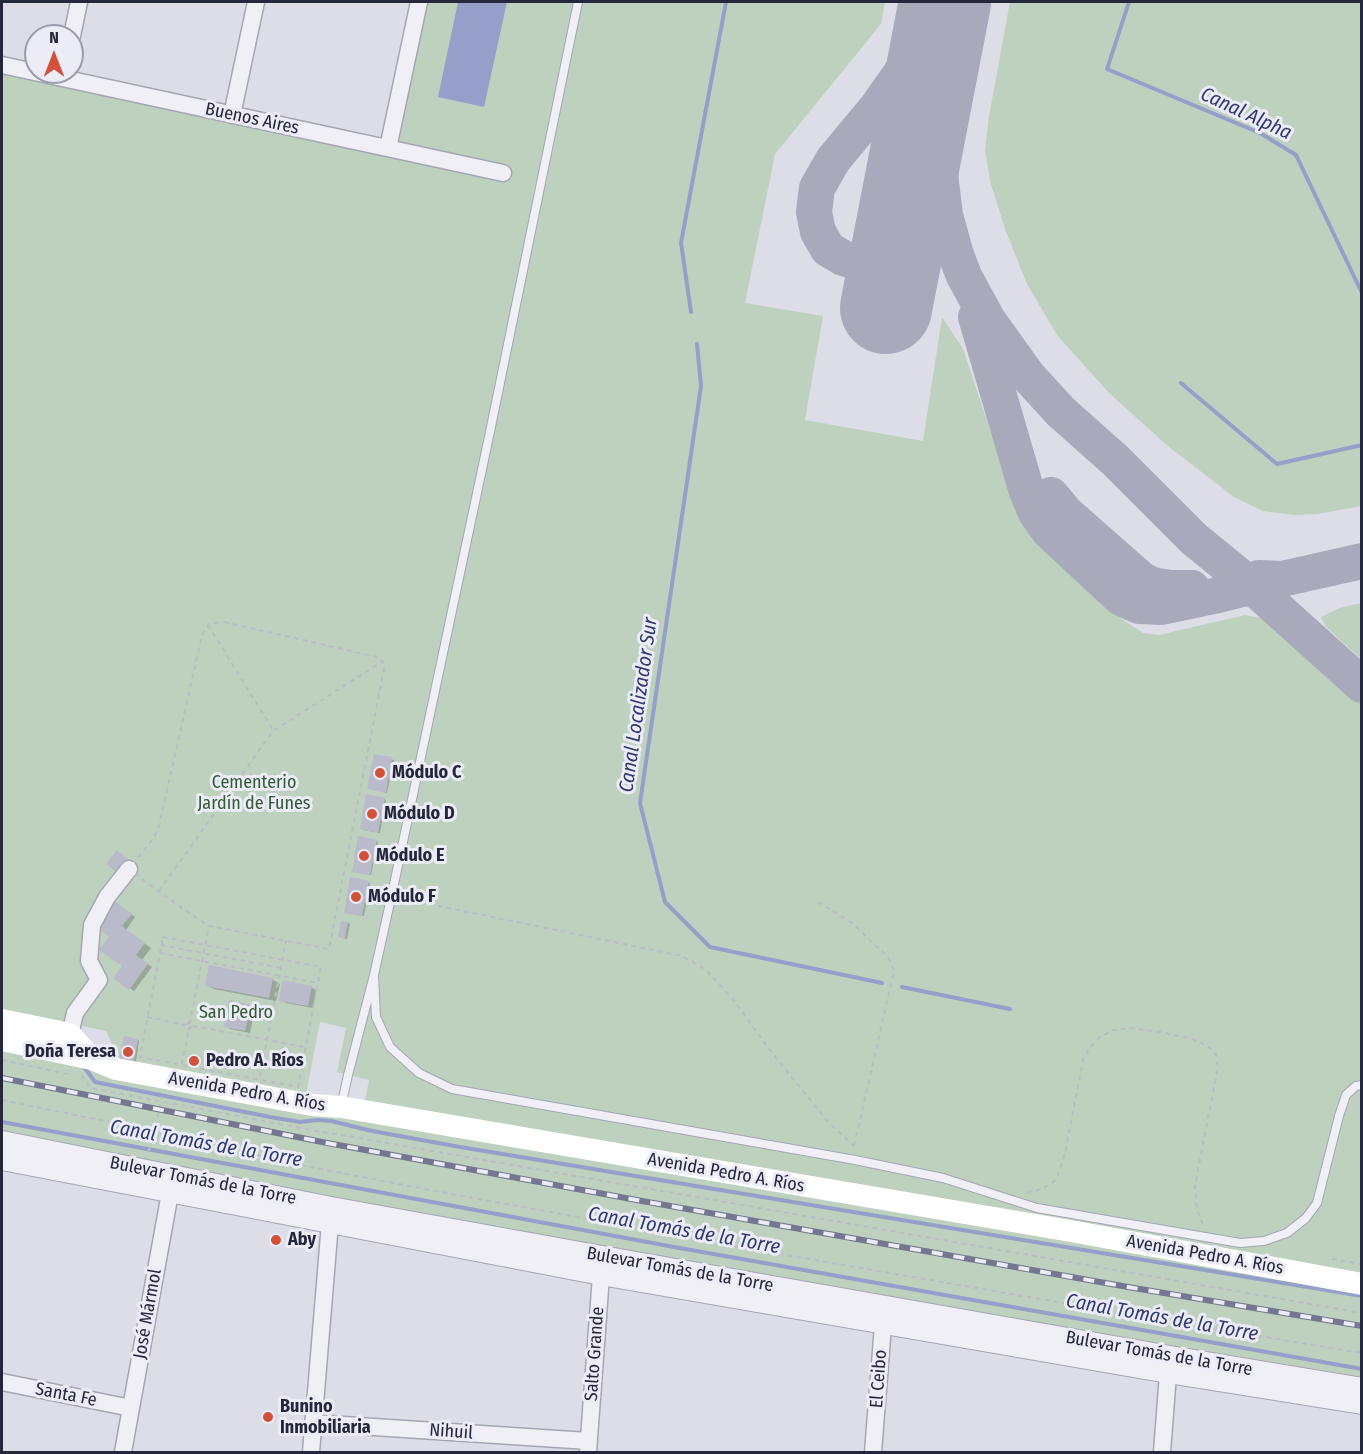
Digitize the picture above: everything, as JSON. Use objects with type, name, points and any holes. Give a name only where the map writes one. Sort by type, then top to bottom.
[{"type":"main road","points":[[6,1037],[68,1044]]},
{"type":"main road","name":"Avenida Pedro A. Ríos","points":[[68,1044],[92,1059],[171,1088],[257,1095],[312,1105],[341,1107],[1065,1230],[1362,1284]]},
{"type":"street","points":[[74,24],[79,2]]},
{"type":"street","points":[[232,115],[256,2]]},
{"type":"street","points":[[388,148],[420,2]]},
{"type":"street","name":"Buenos Aires","points":[[2,65],[24,69]]},
{"type":"street","name":"Buenos Aires","points":[[84,80],[232,115],[503,173]]},
{"type":"street","points":[[68,1044],[75,1013],[99,980],[89,961],[92,925],[107,897],[129,869]]},
{"type":"street","name":"Bulevar Tomás de la Torre","points":[[2,1141],[172,1184]]},
{"type":"street","name":"Bulevar Tomás de la Torre","points":[[2,1160],[172,1184],[602,1265],[1169,1364],[1362,1404]]},
{"type":"street","name":"José Mármol","points":[[123,1452],[172,1184]]},
{"type":"street","points":[[311,1452],[330,1215]]},
{"type":"street","name":"Salto Grande","points":[[588,1447],[602,1265]]},
{"type":"street","name":"El Ceibo","points":[[873,1452],[884,1315]]},
{"type":"street","points":[[1162,1452],[1169,1364]]},
{"type":"street","name":"Bulevar Tomás de la Torre","points":[[1169,1364],[1362,1388]]},
{"type":"street","name":"Santa Fe","points":[[2,1382],[131,1408]]},
{"type":"street","name":"Nihuil","points":[[314,1424],[588,1447]]},
{"type":"lane","points":[[341,1107],[393,889],[578,2]]},
{"type":"lane","points":[[374,975],[376,1017],[390,1047],[419,1073],[452,1089],[855,1160],[943,1178],[1036,1208],[1240,1243],[1264,1241],[1287,1233],[1306,1218],[1317,1203],[1346,1095],[1356,1086],[1362,1085]]},
{"type":"path","points":[[224,622],[377,657],[383,661],[384,669],[329,949],[209,926],[129,869],[158,830],[202,634],[208,625],[224,622]]},
{"type":"path","points":[[208,625],[273,731]]},
{"type":"path","points":[[159,892],[273,731],[383,661]]},
{"type":"path","points":[[393,889],[439,906],[682,956],[705,969],[732,998],[766,1045],[828,1121],[854,1146]]},
{"type":"path","points":[[818,902],[852,923],[888,957],[894,971],[854,1146],[855,1160]]},
{"type":"path","points":[[186,1025],[190,1022],[209,926]]},
{"type":"path","points":[[140,1057],[163,937],[321,967],[297,1087]]},
{"type":"path","points":[[257,1095],[286,941]]},
{"type":"path","points":[[161,945],[281,968]]},
{"type":"path","points":[[160,953],[318,983]]},
{"type":"path","points":[[147,1017],[186,1025],[189,1029]]},
{"type":"path","points":[[190,1022],[193,1026],[305,1047]]},
{"type":"path","points":[[148,1153],[160,1102],[171,1088],[189,1029],[193,1026]]},
{"type":"path","points":[[1024,1193],[1042,1189],[1056,1180],[1065,1153],[1083,1060],[1090,1047],[1101,1036],[1114,1030],[1129,1028],[1193,1039],[1209,1047],[1216,1055],[1218,1067],[1195,1185],[1197,1209],[1203,1226],[1216,1239]]},
{"type":"path","points":[[6,1037],[83,1077],[91,1088],[289,1126],[1362,1313]]},
{"type":"path","points":[[224,1073],[227,1058]]},
{"type":"path","points":[[2,1100],[154,1131],[305,1166],[441,1192],[751,1249],[1362,1353]]},
{"type":"green space","points":[[419,2],[885,2],[881,24],[775,154],[745,303],[823,316],[805,420],[923,441],[942,317],[963,349],[1017,510],[1028,531],[1116,615],[1143,633],[1159,635],[1245,615],[1261,618],[1289,637],[1361,703],[1361,1275],[365,1101],[369,1080],[337,1072],[346,1028],[320,1022],[306,1094],[119,1059],[106,1031],[64,1022],[92,1059],[1361,1284],[1361,1388],[2,1141],[2,65],[24,70],[24,84],[84,83],[388,148]]},
{"type":"green space","points":[[1010,2],[1361,2],[1361,506],[1318,514],[1294,515],[1263,511],[1234,497],[1169,447],[1109,393],[1057,335],[1027,284],[1005,229],[990,181],[985,150]]},
{"type":"green space","points":[[1362,603],[1361,659],[1326,627],[1321,617],[1340,608]]},
{"type":"water","points":[[458,2],[507,2],[484,107],[438,97]]},
{"type":"building","name":"Módulo C","points":[[374,754],[392,757],[386,793],[367,789]]},
{"type":"building","name":"Módulo D","points":[[366,794],[385,798],[378,833],[360,829]]},
{"type":"building","name":"Módulo E","points":[[358,836],[377,840],[370,875],[352,872]]},
{"type":"building","points":[[117,850],[129,860],[118,874],[106,864]]},
{"type":"building","name":"Módulo F","points":[[350,877],[369,881],[362,916],[344,913]]},
{"type":"building","points":[[114,901],[132,914],[122,926],[145,943],[136,955],[148,964],[129,990],[113,978],[122,966],[99,950],[109,937],[95,926]]},
{"type":"building","points":[[341,921],[348,922],[345,939],[338,937]]},
{"type":"building","points":[[209,965],[273,978],[269,998],[205,986]]},
{"type":"building","points":[[283,980],[312,986],[308,1006],[279,1001]]},
{"type":"building","points":[[229,1000],[251,1005],[245,1031],[224,1027]]},
{"type":"building","points":[[124,1036],[138,1039],[134,1062],[119,1059]]},
{"type":"waterway","points":[[691,312],[681,243],[726,2]]},
{"type":"waterway","name":"Canal Alpha","points":[[1129,2],[1107,69],[1260,133],[1296,155],[1362,293]]},
{"type":"waterway","name":"Canal Localizador Sur","points":[[697,344],[701,386],[640,803],[665,902],[710,947],[882,983]]},
{"type":"waterway","points":[[1181,383],[1277,464],[1362,445]]},
{"type":"waterway","name":"Canal Localizador Sur","points":[[902,987],[1010,1009]]},
{"type":"waterway","points":[[84,1067],[95,1082],[270,1117],[300,1122],[331,1121],[460,1147],[1362,1296]]},
{"type":"waterway","name":"Canal Tomás de la Torre","points":[[2,1122],[674,1247],[1362,1369]]},
{"type":"taxiway","points":[[898,249],[883,259],[860,263],[843,258],[828,249],[818,232],[814,212],[817,188],[833,160],[877,107],[932,29],[943,2]]},
{"type":"taxiway","points":[[933,67],[939,166],[945,215],[964,276],[988,320],[1028,376],[1061,412],[1115,460],[1194,539],[1253,587],[1362,685]]},
{"type":"taxiway","points":[[976,317],[1027,492],[1036,513],[1049,531],[1121,598],[1139,606],[1162,607],[1282,579]]},
{"type":"taxiway","points":[[1051,495],[1066,513],[1141,579],[1152,585],[1192,588]]},
{"type":"taxiway","points":[[1259,578],[1282,579],[1362,561]]},
{"type":"runway","points":[[886,308],[945,2]]},
{"type":"railway","points":[[2,1078],[322,1142],[642,1201],[1362,1326]]},
{"type":"place","name":"Módulo C","points":[[380,773]]},
{"type":"place","name":"Módulo D","points":[[372,814]]},
{"type":"place","name":"Módulo E","points":[[364,856]]},
{"type":"place","name":"Módulo F","points":[[356,897]]},
{"type":"place","name":"Doña Teresa","points":[[128,1052]]},
{"type":"place","name":"Pedro A. Ríos","points":[[194,1061]]},
{"type":"place","name":"Aby","points":[[276,1240]]},
{"type":"place","name":"Bunino Inmobiliaria","points":[[268,1417]]},
{"type":"park label","name":"Cementerio Jardín de Funes","points":[[254,793]]},
{"type":"park label","name":"San Pedro","points":[[236,1013]]}]
